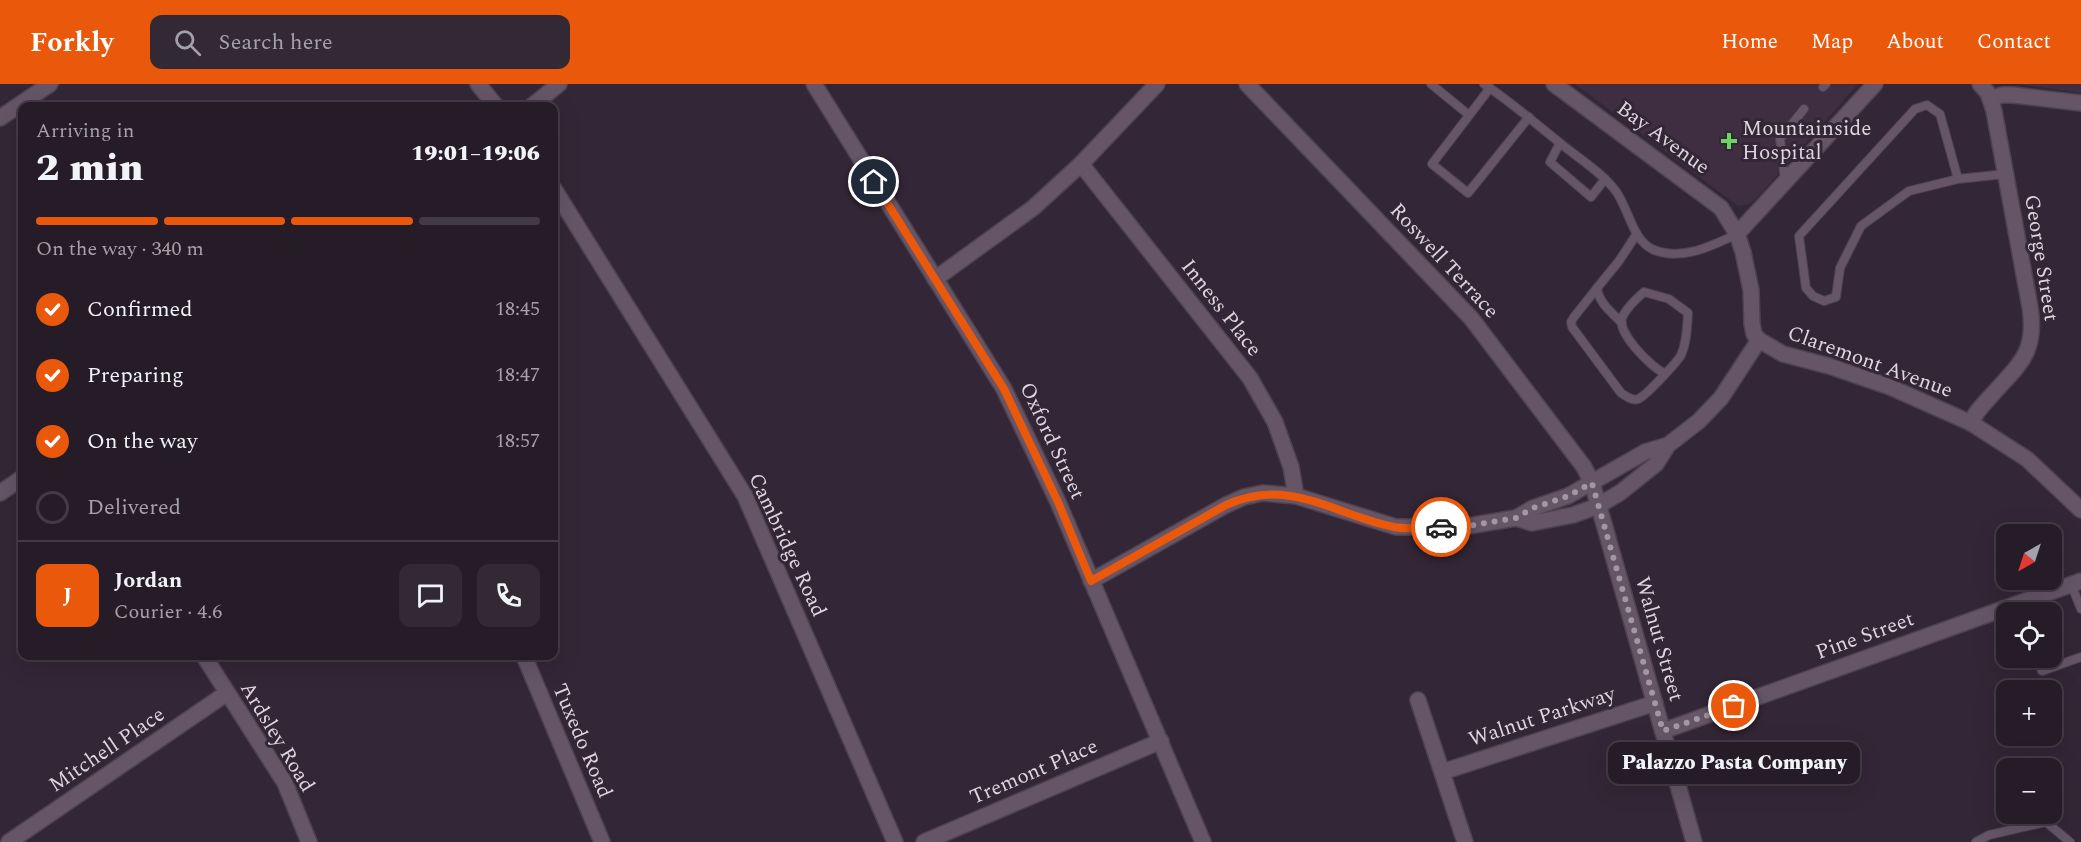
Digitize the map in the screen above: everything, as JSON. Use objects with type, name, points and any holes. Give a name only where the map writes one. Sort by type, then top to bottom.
[{"type":"street","points":[[24,102],[50,84]]},
{"type":"street","points":[[478,84],[493,102]]},
{"type":"street","points":[[537,102],[559,84]]},
{"type":"street","name":"Oxford Street","points":[[814,84],[1004,389],[1058,502],[1203,842]]},
{"type":"street","points":[[935,279],[1033,208],[1081,164],[1156,84]]},
{"type":"street","name":"Roswell Terrace","points":[[1247,84],[1471,318],[1580,460],[1592,483]]},
{"type":"street","name":"Bay Avenue","points":[[1554,84],[1709,198],[1728,218],[1737,234]]},
{"type":"street","points":[[1516,518],[1532,523],[1573,515],[1598,506],[1621,492],[1656,464],[1668,445],[1716,405],[1759,340],[1754,334],[1751,291],[1737,234],[1875,84]]},
{"type":"street","name":"George Street","points":[[1971,423],[1978,410],[2026,355],[2032,332],[2030,307],[2006,174],[1990,99],[1982,84]]},
{"type":"street","points":[[1990,99],[2002,95],[2013,95],[2081,103]]},
{"type":"street","points":[[0,118],[18,106]]},
{"type":"street","name":"Inness Place","points":[[1081,164],[1250,378],[1275,422],[1291,467],[1296,496]]},
{"type":"street","name":"Cambridge Road","points":[[558,195],[745,496],[895,842]]},
{"type":"street","name":"Claremont Avenue","points":[[1759,340],[1783,354],[1829,366],[1890,387],[1971,423],[2027,459],[2081,510]]},
{"type":"street","points":[[1091,581],[1244,496],[1263,494],[1296,496],[1396,527],[1462,527],[1516,518],[1533,508],[1568,496],[1645,452],[1668,445]]},
{"type":"street","points":[[0,493],[18,481]]},
{"type":"street","name":"Walnut Street","points":[[1592,483],[1694,842]]},
{"type":"street","name":"Pine Street","points":[[2031,602],[2076,582]]},
{"type":"street","name":"Pine Street","points":[[1663,731],[1996,615]]},
{"type":"street","name":"Ardsley Road","points":[[206,660],[285,783],[309,842]]},
{"type":"street","name":"Tuxedo Road","points":[[526,660],[602,842]]},
{"type":"street","name":"Mitchell Place","points":[[9,842],[227,693]]},
{"type":"street","points":[[1418,700],[1465,842]]},
{"type":"street","name":"Walnut Parkway","points":[[1442,772],[1655,703]]},
{"type":"street","name":"Tremont Place","points":[[924,842],[1161,741]]},
{"type":"lane","points":[[1431,84],[1469,115]]},
{"type":"lane","points":[[1529,117],[1468,193],[1432,164],[1469,115],[1487,86],[1529,117],[1605,179],[1617,192],[1632,221],[1636,235],[1653,250],[1680,254],[1700,250],[1737,234]]},
{"type":"lane","points":[[1959,179],[1940,114],[1927,105],[1915,108],[1799,236],[1806,288],[1813,296],[1824,301],[1836,297],[1840,268],[1862,226],[1909,191],[1959,179],[2006,174]]},
{"type":"lane","points":[[1785,182],[1780,140],[1804,109]]},
{"type":"lane","points":[[1560,143],[1550,162],[1591,197],[1605,179]]},
{"type":"lane","points":[[1636,235],[1619,261],[1574,317],[1571,322],[1572,327],[1621,393],[1630,399],[1638,399],[1674,366],[1682,354],[1687,334],[1688,313],[1669,299],[1644,292],[1627,310],[1622,323],[1626,336],[1652,364],[1664,373]]},
{"type":"lane","points":[[1598,288],[1598,294],[1605,306],[1622,323]]},
{"type":"lane","points":[[2076,582],[2081,609]]},
{"type":"lane","points":[[2062,664],[2081,657]]},
{"type":"lane","points":[[1976,842],[1989,835],[2046,822],[2070,842]]},
{"type":"shaded area","name":"Mountainside Hospital","points":[[1575,84],[1858,84],[1756,199],[1747,205],[1738,206]]},
{"type":"shaded area","points":[[2018,84],[2081,84],[2081,93]]},
{"type":"way so far","points":[[1441,527],[1462,527],[1516,518],[1533,508],[1568,496],[1592,483],[1663,731],[1734,706]]},
{"type":"place","name":"Mountainside Hospital","points":[[1729,141]]},
{"type":"place","name":"Palazzo Pasta Company","points":[[1734,706]]},
{"type":"route","points":[[874,182],[1004,389],[1058,502],[1091,581],[1244,496],[1263,494],[1296,496],[1396,527],[1441,527]]}]
